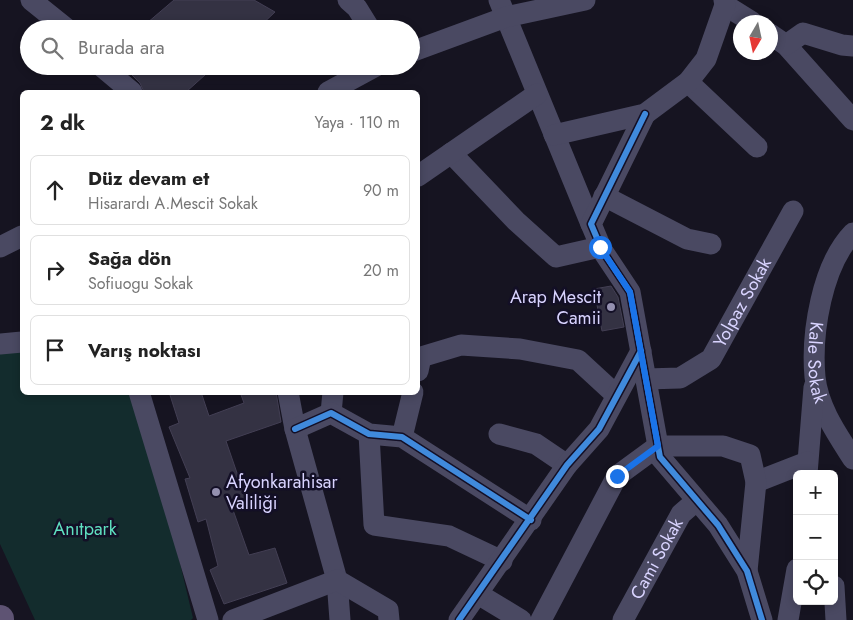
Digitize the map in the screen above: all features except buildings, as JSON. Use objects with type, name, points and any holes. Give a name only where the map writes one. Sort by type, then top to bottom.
[{"type":"street","points":[[31,0],[56,20]]},
{"type":"street","points":[[348,0],[357,8],[364,20]]},
{"type":"street","points":[[420,48],[502,9],[585,0]]},
{"type":"street","points":[[554,135],[645,114],[688,82],[706,59],[725,3],[742,15]]},
{"type":"street","points":[[502,9],[600,247],[630,292],[660,457],[718,525],[747,571],[762,620]]},
{"type":"street","points":[[853,46],[842,46],[803,33],[778,39],[853,120]]},
{"type":"street","points":[[112,75],[130,90]]},
{"type":"street","points":[[332,90],[359,75]]},
{"type":"street","points":[[688,82],[757,147]]},
{"type":"street","points":[[420,175],[538,94]]},
{"type":"street","points":[[591,224],[645,114]]},
{"type":"street","points":[[451,153],[516,221],[556,256],[600,247]]},
{"type":"street","points":[[604,196],[687,239],[711,244]]},
{"type":"street","name":"Yolpaz Sokak","points":[[646,379],[680,378],[711,359],[793,211]]},
{"type":"street","name":"Kale Sokak","points":[[853,233],[844,243],[825,282],[817,318],[815,378],[828,421],[853,459]]},
{"type":"street","points":[[0,247],[20,237]]},
{"type":"street","points":[[0,344],[20,342]]},
{"type":"street","points":[[420,362],[421,357],[461,345],[520,349],[578,360],[616,395]]},
{"type":"street","points":[[459,620],[502,561],[567,465],[599,429],[641,351]]},
{"type":"street","points":[[756,482],[807,468],[815,378]]},
{"type":"street","points":[[141,395],[208,620]]},
{"type":"street","points":[[289,395],[295,429],[338,580],[340,620]]},
{"type":"street","points":[[402,437],[411,395]]},
{"type":"street","points":[[295,429],[332,403],[369,434],[402,437],[530,520]]},
{"type":"street","points":[[369,434],[374,525],[449,536],[502,561]]},
{"type":"street","points":[[499,434],[536,444],[567,465]]},
{"type":"street","points":[[541,620],[617,476],[658,446],[723,446],[750,455],[756,482],[747,571]]},
{"type":"street","name":"Cami Sokak","points":[[623,620],[682,514],[696,500]]},
{"type":"street","points":[[233,620],[338,580]]},
{"type":"street","points":[[338,580],[388,610],[389,620]]},
{"type":"street","points":[[788,620],[793,592]]},
{"type":"street","points":[[478,594],[521,620]]},
{"type":"street","points":[[835,605],[836,620]]},
{"type":"green space","name":"Anıtpark","points":[[20,347],[20,395],[136,395],[179,559],[193,618],[191,620],[35,620],[0,544],[0,350]]},
{"type":"cycle path","points":[[645,114],[591,224],[602,250],[630,292],[660,457],[718,525],[747,571],[762,620]]},
{"type":"cycle path","points":[[459,620],[567,465],[599,429],[641,351]]},
{"type":"cycle path","points":[[295,429],[331,413],[369,434],[402,437],[531,520]]},
{"type":"place","name":"Arap Mescit Camii","points":[[611,307]]},
{"type":"place","name":"Afyonkarahisar Valiliği","points":[[216,492]]},
{"type":"route","points":[[600,247],[630,292],[658,446],[617,476]]}]
